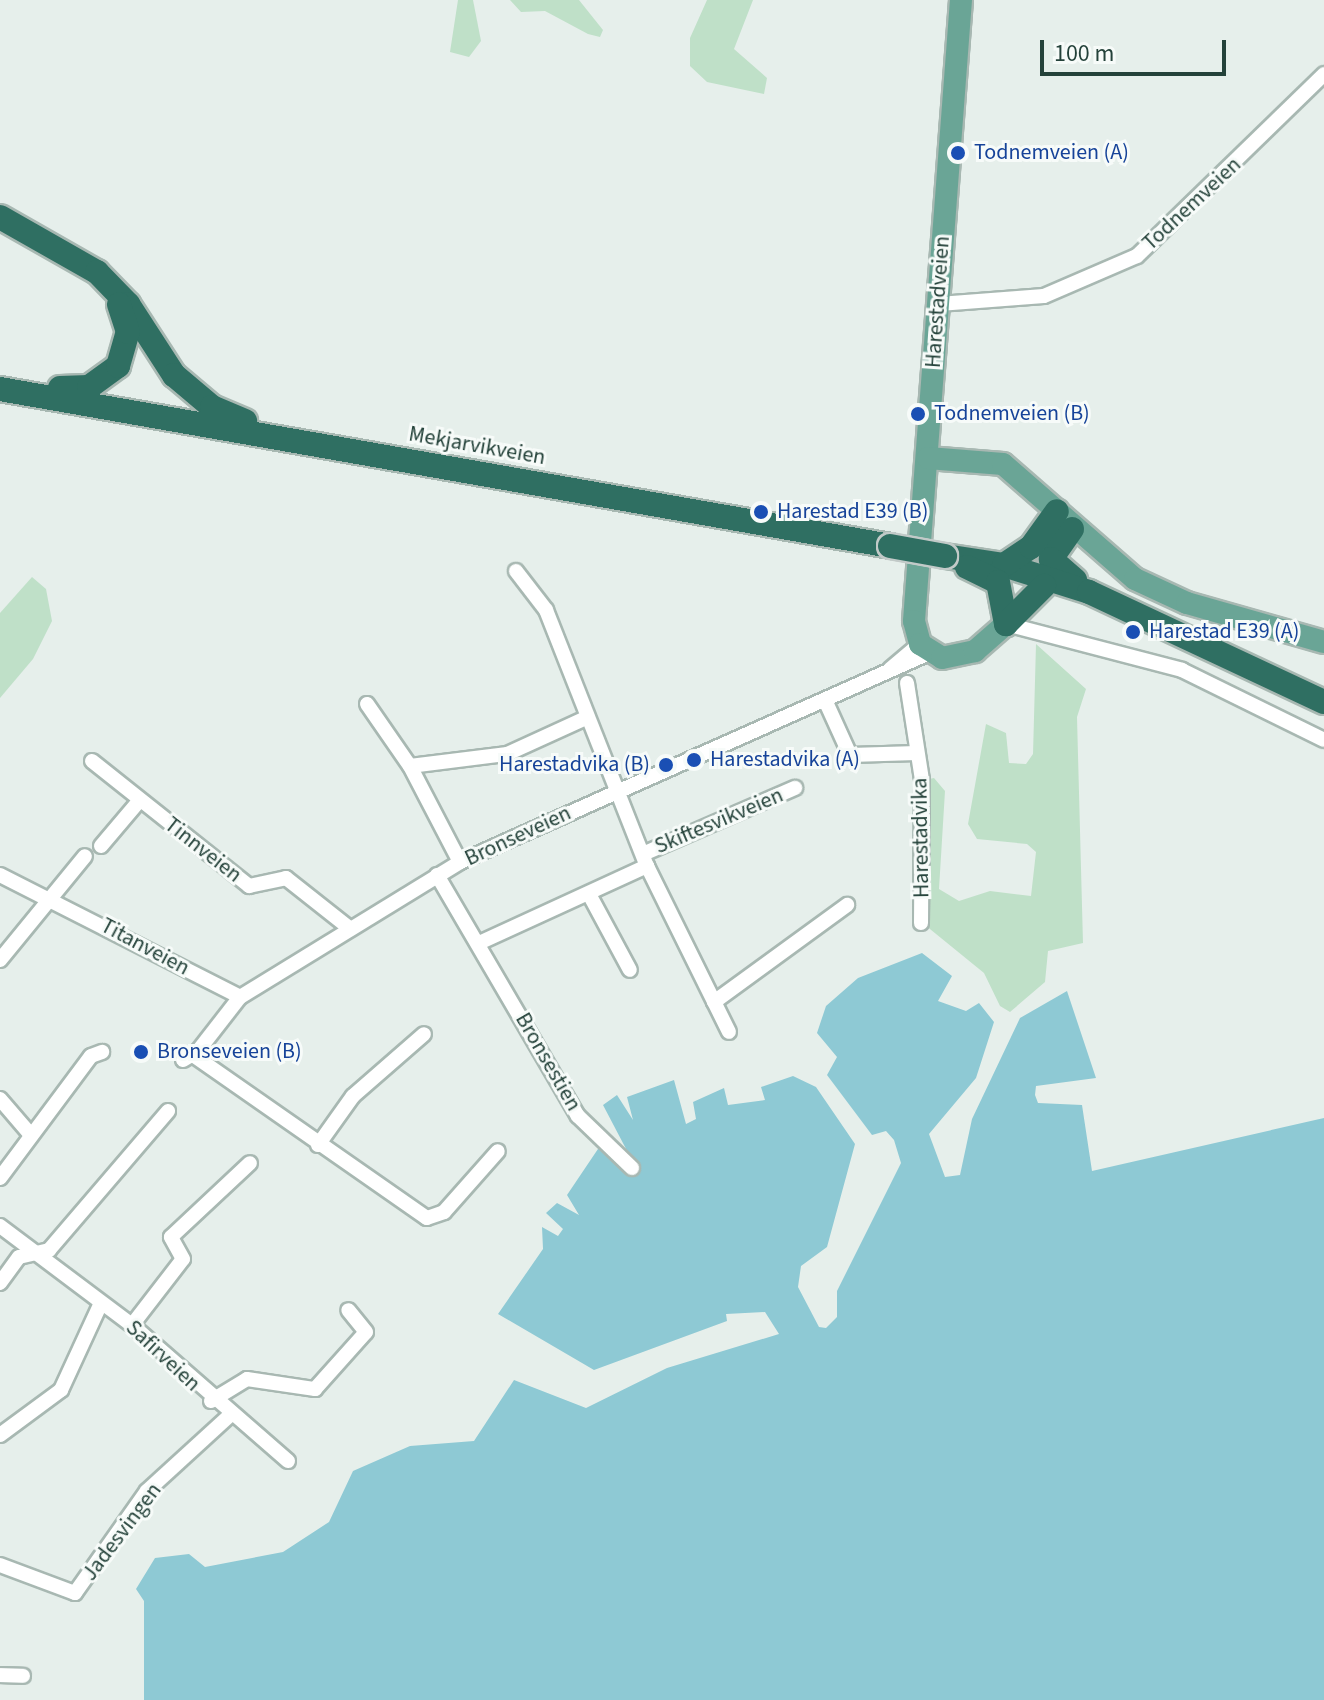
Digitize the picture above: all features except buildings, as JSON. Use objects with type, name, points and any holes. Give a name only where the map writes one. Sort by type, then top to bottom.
[{"type":"highway","points":[[0,217],[106,281],[199,397],[300,441]]},
{"type":"highway","points":[[25,392],[89,387],[118,366],[128,332],[106,281]]},
{"type":"highway","name":"Mekjarvikveien","points":[[0,389],[890,546],[1044,581]]},
{"type":"highway","points":[[0,404],[64,399]]},
{"type":"highway","points":[[1004,565],[1064,520]]},
{"type":"highway","points":[[1064,520],[1052,550],[1052,564],[1089,592],[1263,675]]},
{"type":"highway","points":[[951,559],[998,582],[1006,624]]},
{"type":"highway","name":"Mekjarvikveien","points":[[951,559],[1004,565],[1044,581]]},
{"type":"highway","points":[[1044,581],[1089,592]]},
{"type":"highway","points":[[1006,624],[1044,581]]},
{"type":"highway","points":[[1044,581],[1324,702]]},
{"type":"main road","name":"Harestadveien","points":[[924,649],[914,621],[961,0]]},
{"type":"main road","points":[[928,458],[1003,464],[1064,520],[1161,593],[1324,642]]},
{"type":"main road","points":[[924,649],[966,655],[1006,624]]},
{"type":"street","name":"Todnemveien","points":[[939,304],[1044,296],[1137,256],[1324,74]]},
{"type":"street","name":"Skiftesvikveien","points":[[516,571],[546,610],[615,791],[729,1032]]},
{"type":"street","points":[[1006,624],[1182,670],[1324,740]]},
{"type":"street","name":"Bronseveien","points":[[498,1151],[444,1212],[427,1218],[188,1058],[240,997],[348,927],[460,862],[881,676],[924,649]]},
{"type":"street","name":"Harestadvika","points":[[907,683],[917,753],[921,923]]},
{"type":"street","name":"Harestadvika","points":[[825,700],[850,755],[917,753]]},
{"type":"street","points":[[367,704],[410,766],[460,862]]},
{"type":"street","points":[[410,766],[507,754],[586,718]]},
{"type":"street","name":"Tinnveien","points":[[92,761],[249,886],[286,878],[348,927]]},
{"type":"street","name":"Skiftesvikveien","points":[[479,943],[589,894],[645,860],[795,788]]},
{"type":"street","points":[[101,846],[139,801]]},
{"type":"street","points":[[0,960],[85,856]]},
{"type":"street","name":"Titanveien","points":[[0,875],[240,997]]},
{"type":"street","name":"Bronsestien","points":[[437,875],[578,1116],[632,1168]]},
{"type":"street","points":[[589,894],[630,970]]},
{"type":"street","points":[[714,1002],[847,905]]},
{"type":"street","points":[[318,1145],[353,1096],[424,1034]]},
{"type":"street","points":[[0,1178],[91,1056],[102,1052]]},
{"type":"street","points":[[0,1099],[30,1134]]},
{"type":"street","points":[[0,1283],[19,1257],[49,1250],[168,1111]]},
{"type":"street","points":[[132,1325],[183,1259],[171,1237],[250,1163]]},
{"type":"street","name":"Safirveien","points":[[0,1226],[132,1325],[211,1401],[288,1461]]},
{"type":"street","points":[[0,1435],[61,1390],[101,1303]]},
{"type":"street","points":[[211,1401],[247,1379],[315,1389],[366,1332],[348,1310]]},
{"type":"street","name":"Jadesvingen","points":[[0,1565],[75,1593],[147,1491],[229,1416]]},
{"type":"street","points":[[0,1675],[23,1676]]},
{"type":"green space","points":[[458,0],[473,0],[481,41],[469,57],[450,52]]},
{"type":"green space","points":[[510,0],[579,0],[603,30],[600,37],[588,34],[545,11],[521,12]]},
{"type":"green space","points":[[707,0],[753,0],[734,49],[767,78],[764,94],[707,82],[690,66],[690,38]]},
{"type":"green space","points":[[32,577],[46,589],[52,621],[33,659],[0,698],[0,613]]},
{"type":"green space","points":[[1036,644],[1086,689],[1077,717],[1083,943],[1048,951],[1045,982],[1010,1012],[1000,1006],[984,973],[925,925],[924,780],[934,778],[945,791],[939,889],[959,901],[990,891],[1031,896],[1036,852],[1027,844],[977,839],[968,824],[986,724],[1006,733],[1009,763],[1026,764],[1033,754]]},
{"type":"water","points":[[922,953],[952,976],[938,1001],[966,1011],[979,1003],[994,1022],[976,1078],[929,1134],[945,1177],[960,1175],[972,1119],[1020,1018],[1067,991],[1096,1078],[1036,1086],[1035,1095],[1038,1103],[1082,1105],[1092,1171],[1324,1118],[1324,1700],[144,1700],[144,1601],[136,1589],[155,1558],[189,1554],[205,1567],[283,1552],[329,1522],[353,1471],[410,1446],[474,1441],[514,1380],[586,1408],[667,1368],[779,1334],[765,1312],[726,1314],[727,1321],[594,1370],[498,1314],[543,1249],[542,1227],[558,1236],[563,1229],[546,1213],[557,1203],[579,1215],[567,1195],[600,1146],[635,1166],[603,1105],[617,1095],[633,1120],[627,1097],[674,1080],[686,1124],[696,1119],[693,1102],[724,1088],[728,1105],[765,1100],[761,1087],[793,1076],[816,1087],[855,1144],[827,1247],[801,1266],[798,1287],[819,1327],[826,1328],[837,1317],[837,1291],[901,1163],[894,1140],[886,1131],[872,1135],[827,1075],[837,1057],[817,1033],[826,1006],[858,978]]},
{"type":"place","name":"Todnemveien (A)","points":[[958,153]]},
{"type":"place","name":"Todnemveien (B)","points":[[918,414]]},
{"type":"place","name":"Harestad E39 (B)","points":[[761,512]]},
{"type":"place","name":"Harestad E39 (A)","points":[[1133,632]]},
{"type":"place","name":"Harestadvika (A)","points":[[694,760]]},
{"type":"place","name":"Harestadvika (B)","points":[[666,765]]},
{"type":"place","name":"Bronseveien (B)","points":[[141,1052]]}]
